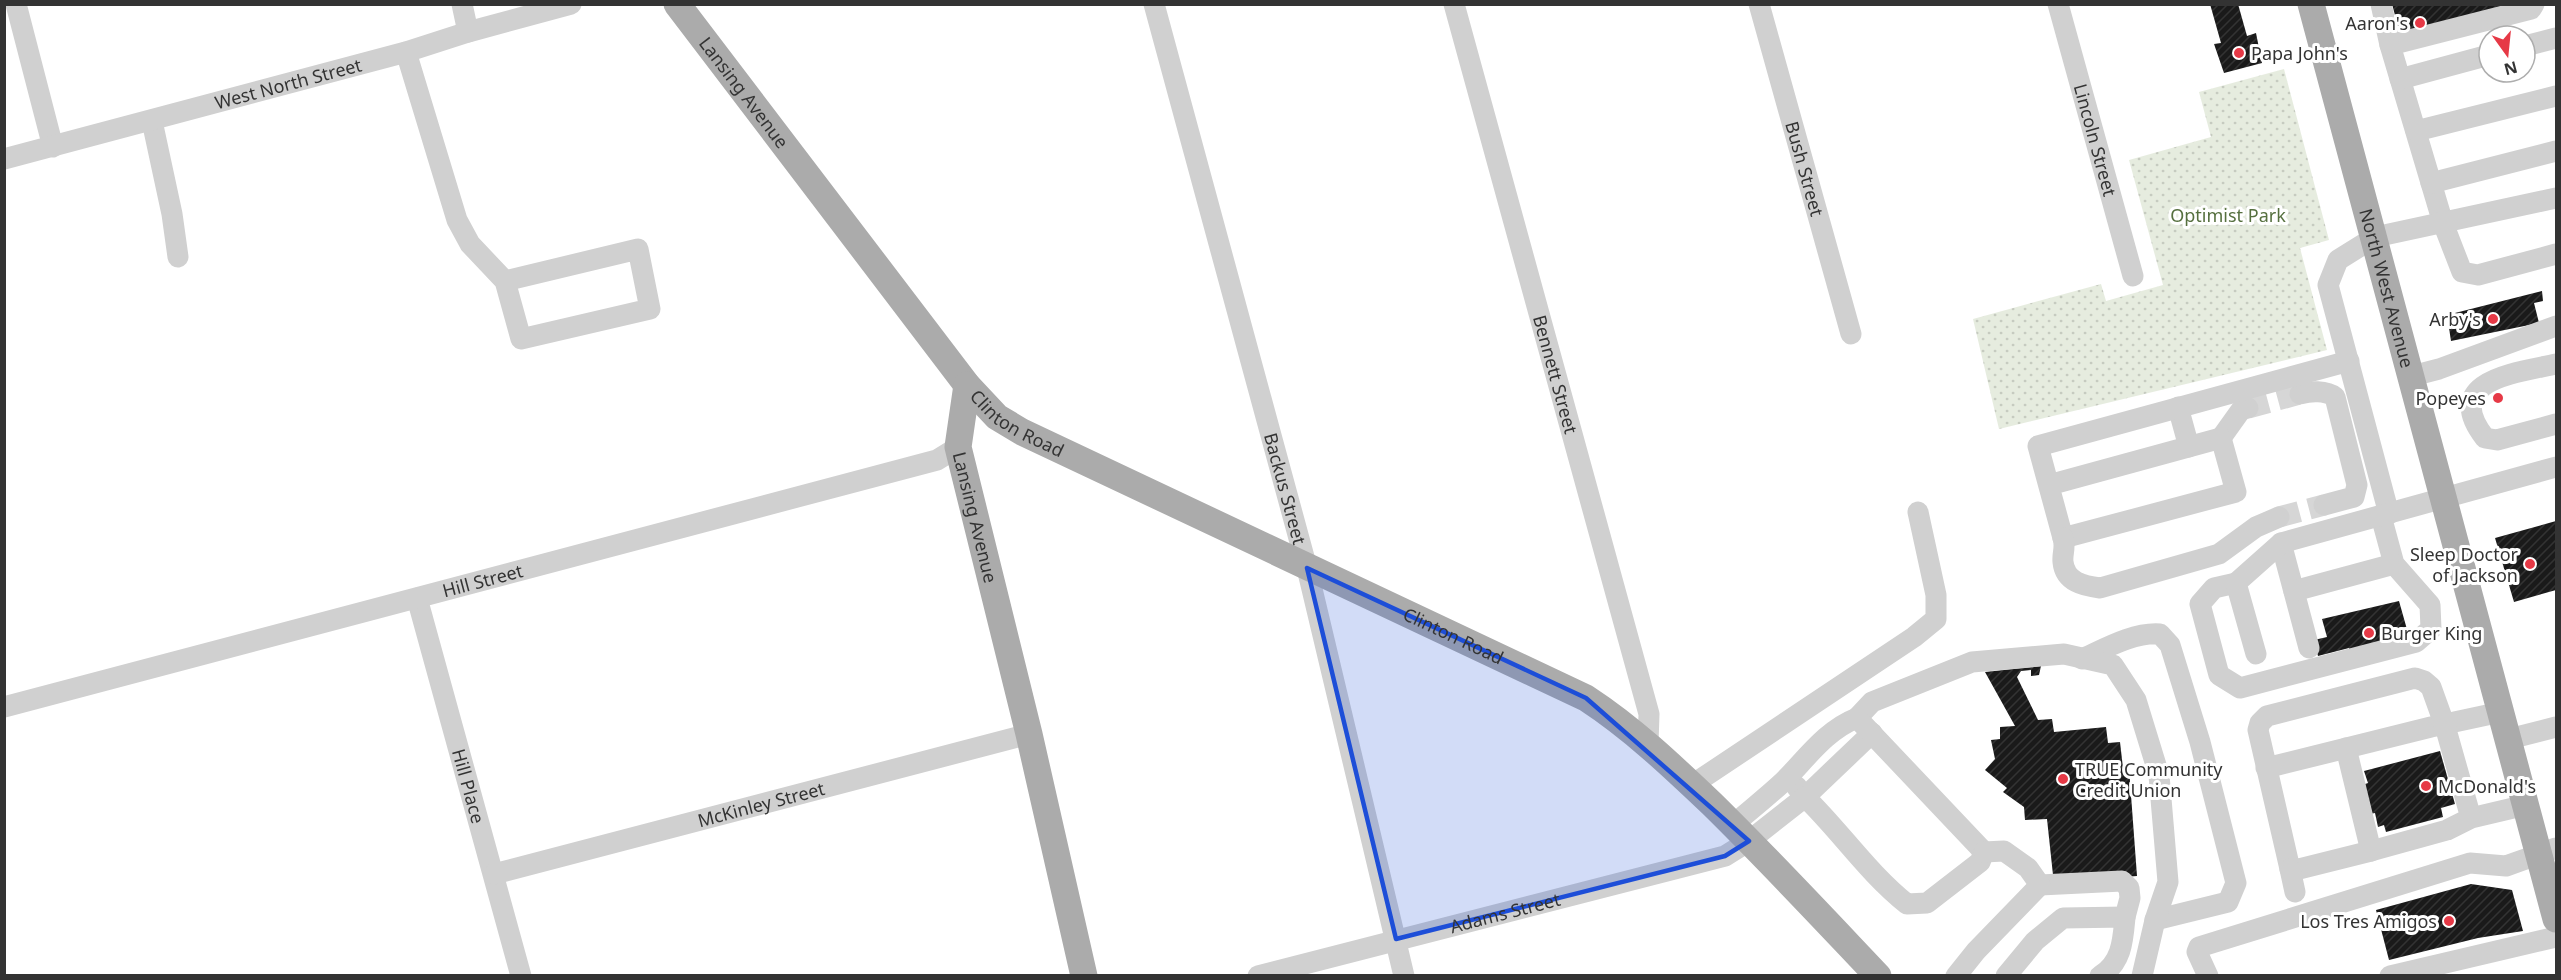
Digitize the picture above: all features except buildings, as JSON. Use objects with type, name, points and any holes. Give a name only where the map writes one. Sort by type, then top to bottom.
[{"type":"main road","name":"Lansing Avenue","points":[[677,4],[967,385],[958,447],[1029,734],[1084,975]]},
{"type":"main road","name":"North West Avenue","points":[[2312,4],[2526,805],[2548,851],[2556,919]]},
{"type":"main road","name":"Clinton Road","points":[[967,385],[997,417],[1022,432],[1586,698],[1648,744],[1692,785],[1878,975]]},
{"type":"street","points":[[16,4],[53,147]]},
{"type":"street","points":[[462,4],[468,32]]},
{"type":"street","name":"West North Street","points":[[4,159],[406,52],[468,32],[513,12],[571,4]]},
{"type":"street","name":"Backus Street","points":[[1154,4],[1307,568],[1404,975]]},
{"type":"street","name":"Bush Street","points":[[1759,4],[1851,334]]},
{"type":"street","name":"Lincoln Street","points":[[2058,4],[2133,276]]},
{"type":"street","points":[[2381,4],[2390,45],[2415,131],[2443,223],[2462,272],[2478,275],[2556,254]]},
{"type":"street","points":[[2390,45],[2531,9],[2534,4]]},
{"type":"street","name":"Bennett Street","points":[[1459,6],[1649,714],[1648,744]]},
{"type":"street","points":[[2537,43],[2556,38]]},
{"type":"street","points":[[406,52],[457,220],[470,244],[505,281],[521,339],[650,309],[638,249],[505,281]]},
{"type":"street","points":[[2400,79],[2477,59]]},
{"type":"street","points":[[2415,131],[2556,96]]},
{"type":"street","points":[[152,121],[172,213],[178,257]]},
{"type":"street","points":[[2431,183],[2556,151]]},
{"type":"street","points":[[2556,198],[2375,237],[2338,260],[2328,285],[2349,361],[2385,515],[2394,564],[2430,605],[2431,629],[2416,642],[2241,688],[2219,675],[2200,604],[2214,588],[2236,583],[2281,543],[2385,515],[2556,468]]},
{"type":"street","points":[[2412,376],[2439,369],[2556,326]]},
{"type":"street","points":[[2277,511],[2219,554],[2100,588],[2081,586],[2069,576],[2063,561],[2064,544],[2038,446],[2349,361]]},
{"type":"street","points":[[2556,364],[2496,378],[2479,387],[2470,407],[2474,423],[2485,438],[2497,440],[2556,424]]},
{"type":"street","points":[[2479,387],[2495,388],[2556,373]]},
{"type":"street","points":[[2301,401],[2321,392],[2330,393],[2335,397],[2357,485],[2354,497],[2323,499]]},
{"type":"street","points":[[2178,407],[2188,447]]},
{"type":"street","points":[[2049,485],[2188,447],[2238,422],[2236,492],[2064,544]]},
{"type":"street","name":"Hill Street","points":[[4,707],[938,460],[958,447]]},
{"type":"street","points":[[1692,785],[1914,637],[1936,619],[1936,595],[1917,512]]},
{"type":"street","points":[[2281,543],[2308,648]]},
{"type":"street","points":[[2294,591],[2394,564]]},
{"type":"street","points":[[2236,583],[2256,654]]},
{"type":"street","name":"Hill Place","points":[[417,598],[521,975]]},
{"type":"street","points":[[2082,658],[2150,633],[2160,634],[2170,645],[2200,742],[2236,883],[2228,902],[2155,920]]},
{"type":"street","points":[[1741,833],[1817,746],[1843,724],[1857,718],[1872,702],[1972,662],[2064,654],[2113,665],[2136,700],[2159,775],[2168,882],[2155,920],[2142,975]]},
{"type":"street","points":[[2295,892],[2258,730],[2260,723],[2268,716],[2415,678],[2424,681],[2431,687],[2445,726],[2471,818]]},
{"type":"street","points":[[2266,768],[2501,712]]},
{"type":"street","points":[[1857,718],[1984,852],[2004,851],[2028,868],[2040,885]]},
{"type":"street","points":[[2509,739],[2556,728]]},
{"type":"street","points":[[1741,833],[1805,797],[1872,733]]},
{"type":"street","name":"McKinley Street","points":[[494,874],[1029,734]]},
{"type":"street","points":[[2346,748],[2371,851]]},
{"type":"street","points":[[1788,777],[1835,826],[1868,869],[1907,904],[1927,903],[1980,862],[1984,852]]},
{"type":"street","points":[[2290,869],[2295,870],[2371,851],[2447,830],[2471,818],[2526,805]]},
{"type":"street","name":"Adams Street","points":[[1258,975],[1725,856],[1741,833]]},
{"type":"street","points":[[2208,975],[2197,952],[2199,947],[2470,863],[2506,866],[2548,851]]},
{"type":"street","points":[[1958,975],[1976,951],[2040,885],[2122,881],[2129,888],[2130,898],[2125,917],[2122,949],[2107,971],[2100,975]]},
{"type":"street","points":[[2006,975],[2035,941],[2062,918],[2125,917]]},
{"type":"street","points":[[2390,975],[2556,937]]},
{"type":"highlighted area","points":[[1307,568],[1586,698],[1749,841],[1725,856],[1396,939]]},
{"type":"green space","name":"Optimist Park","points":[[2284,69],[2329,240],[2300,248],[2327,350],[1999,429],[1973,319],[2101,284],[2106,301],[2163,285],[2129,160],[2211,137],[2199,92]]},
{"type":"tunnel","points":[[2248,408],[2300,394]]},
{"type":"tunnel","points":[[2279,517],[2324,505]]},
{"type":"place","name":"Aaron's","points":[[2420,23]]},
{"type":"place","name":"Papa John's","points":[[2239,53]]},
{"type":"place","name":"Arby's","points":[[2493,319]]},
{"type":"place","name":"Popeyes","points":[[2498,398]]},
{"type":"place","name":"Sleep Doctor of Jackson","points":[[2530,564]]},
{"type":"place","name":"Burger King","points":[[2369,633]]},
{"type":"place","name":"TRUE Community Credit Union","points":[[2063,779]]},
{"type":"place","name":"McDonald's","points":[[2426,786]]},
{"type":"place","name":"Los Tres Amigos","points":[[2449,921]]}]
